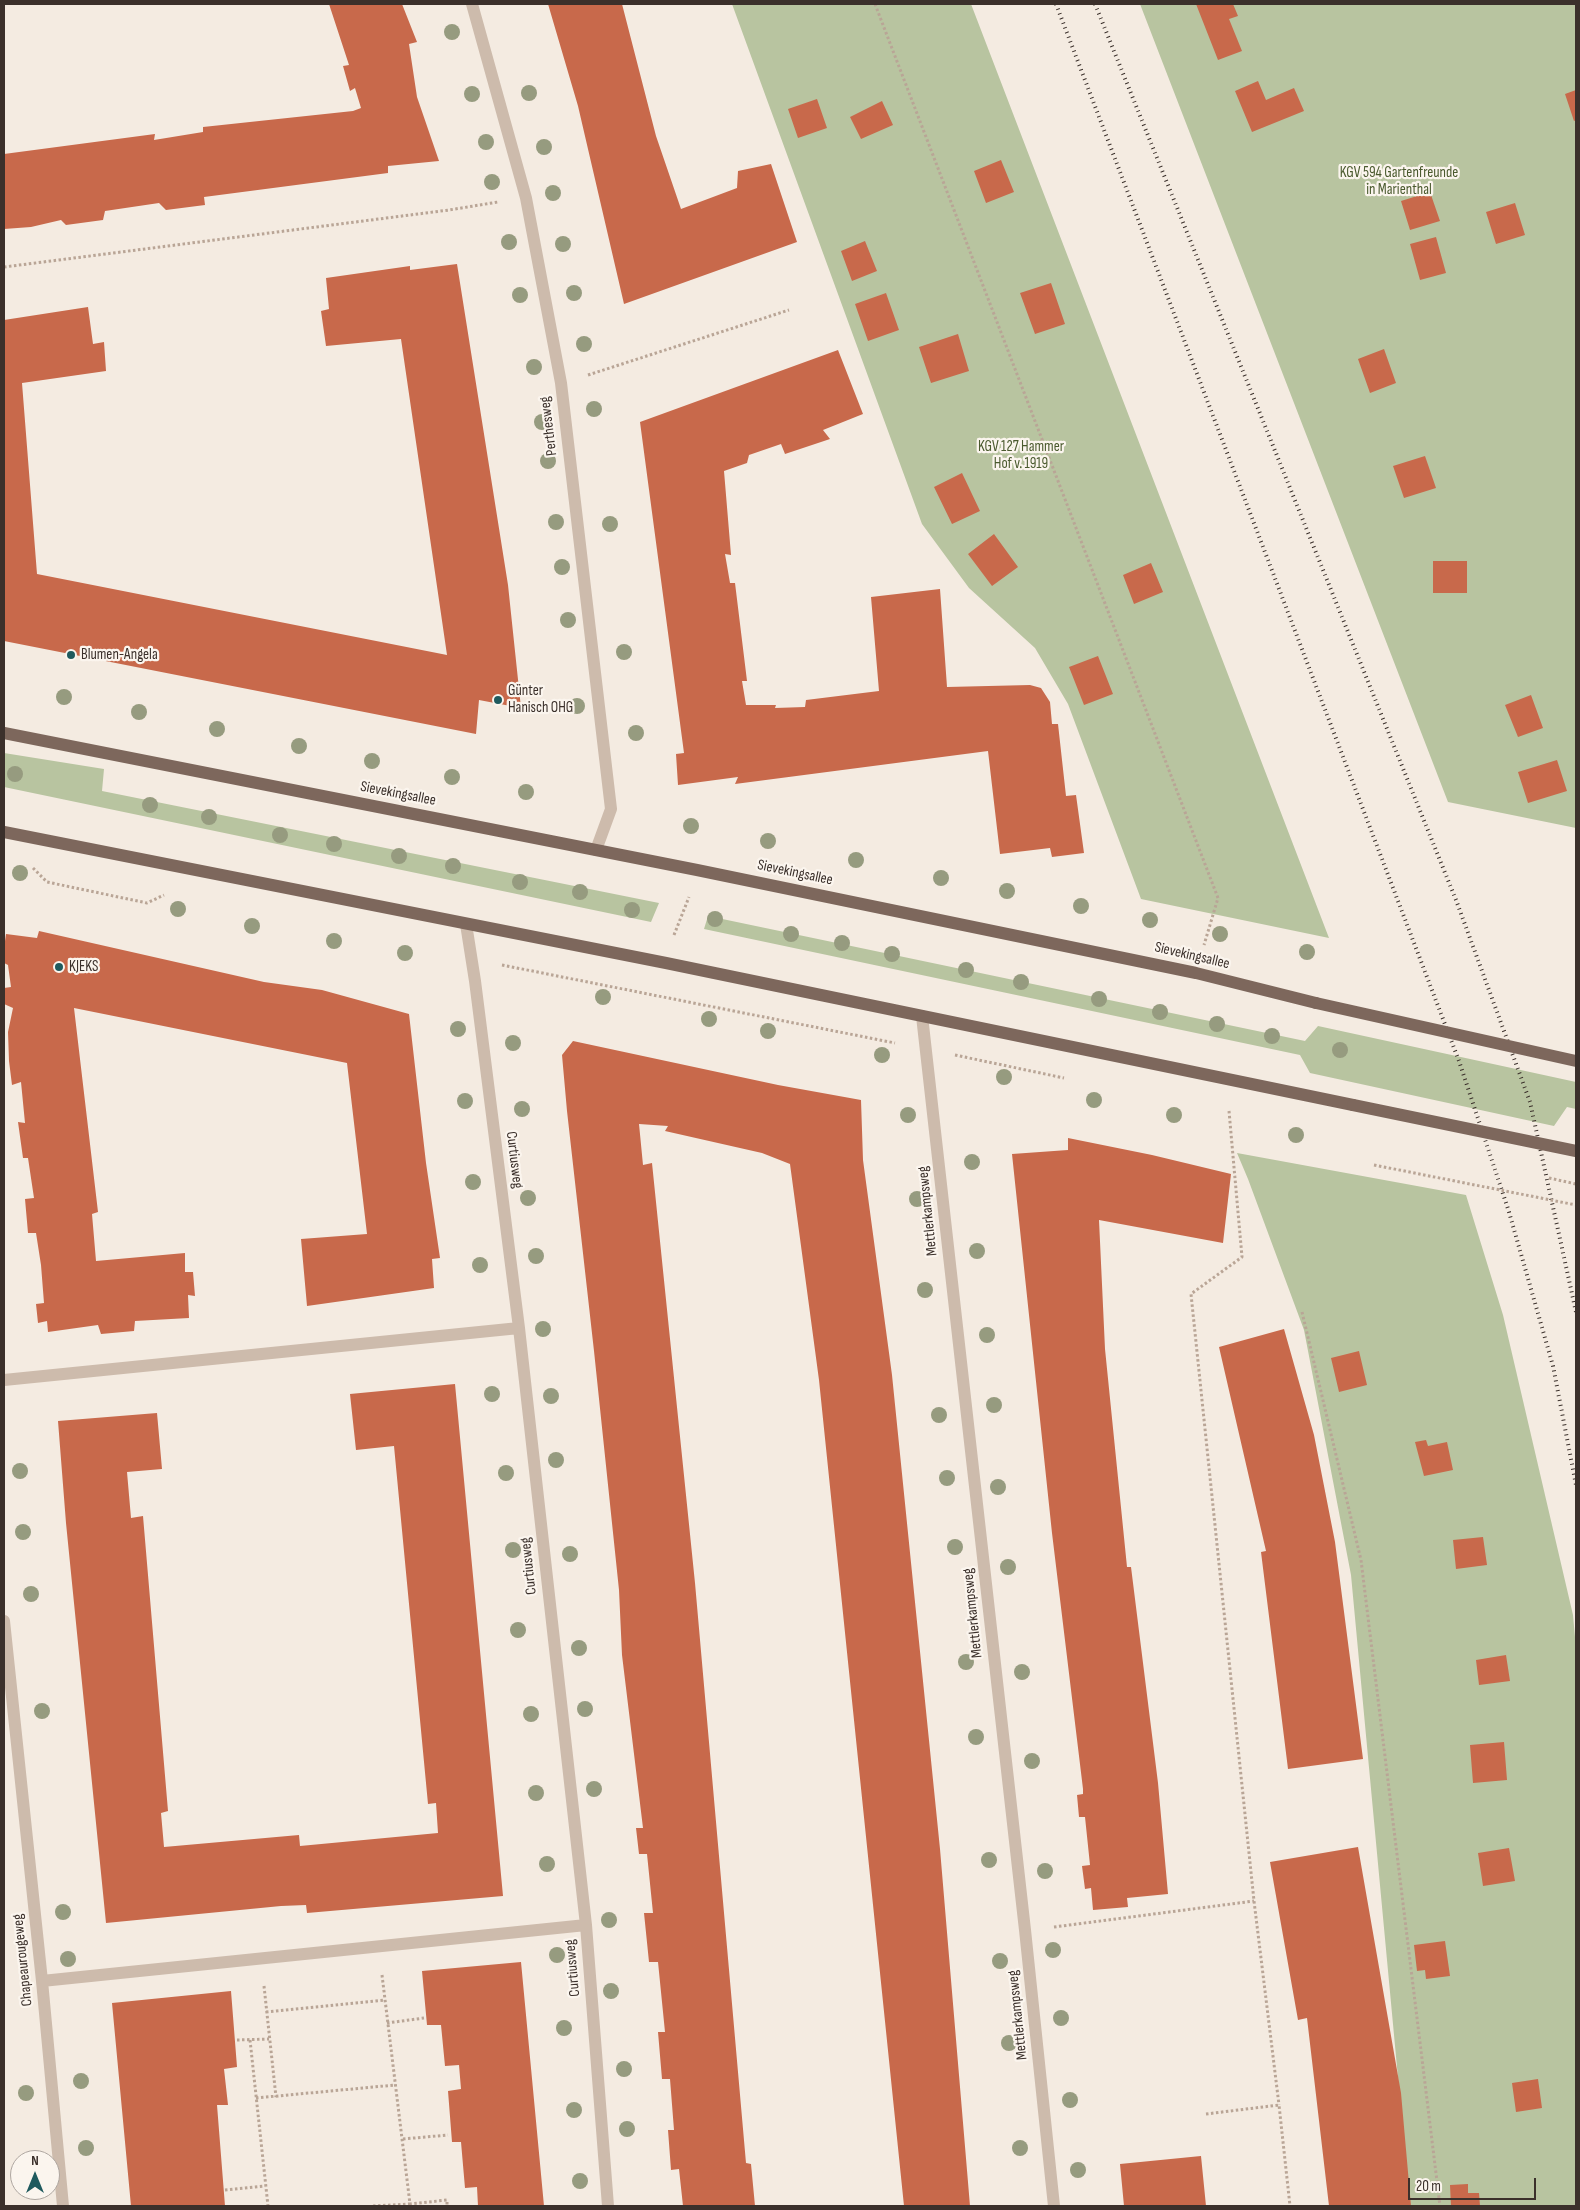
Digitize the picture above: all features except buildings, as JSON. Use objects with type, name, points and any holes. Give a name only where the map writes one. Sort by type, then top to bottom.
[{"type":"main road","name":"Sievekingsallee","points":[[4,733],[596,850],[1196,972],[1316,1003],[1576,1061]]},
{"type":"main road","points":[[4,832],[922,1016],[1576,1151]]},
{"type":"street","name":"Perthesweg","points":[[472,4],[526,198],[561,383],[610,809],[596,850]]},
{"type":"street","name":"Curtiusweg","points":[[466,924],[475,981],[519,1328],[586,1925],[608,2206]]},
{"type":"street","name":"Mettlerkampsweg","points":[[922,1016],[1026,1930],[1054,2206]]},
{"type":"street","points":[[4,1380],[519,1328]]},
{"type":"street","name":"Chapeaurougeweg","points":[[4,1621],[42,1981],[63,2206]]},
{"type":"street","points":[[42,1981],[586,1925]]},
{"type":"path","points":[[875,4],[1218,898],[1196,972]]},
{"type":"path","points":[[4,267],[449,210],[526,198]]},
{"type":"path","points":[[561,383],[790,310]]},
{"type":"path","points":[[671,944],[691,890]]},
{"type":"path","points":[[502,965],[893,1043]]},
{"type":"path","points":[[1229,1112],[1242,1257],[1191,1294],[1254,1901],[1290,2206]]},
{"type":"path","points":[[1374,1165],[1576,1206]]},
{"type":"path","points":[[1302,1312],[1361,1560],[1440,2206]]},
{"type":"path","points":[[1026,1930],[1254,1901]]},
{"type":"path","points":[[379,1947],[410,2204]]},
{"type":"path","points":[[262,1958],[276,2097]]},
{"type":"path","points":[[266,2012],[385,2000]]},
{"type":"path","points":[[387,2022],[424,2018]]},
{"type":"path","points":[[237,2040],[269,2039]]},
{"type":"path","points":[[250,2040],[268,2206]]},
{"type":"path","points":[[256,2098],[395,2085]]},
{"type":"path","points":[[1206,2114],[1279,2106]]},
{"type":"path","points":[[403,2140],[448,2135]]},
{"type":"path","points":[[225,2190],[265,2186]]},
{"type":"path","points":[[373,2206],[447,2200],[447,2206]]},
{"type":"green space","name":"KGV 127 Hammer Hof v. 1919","points":[[732,4],[971,4],[1329,938],[1141,899],[1068,704],[1035,648],[969,588],[922,524]]},
{"type":"green space","name":"KGV 594 Gartenfreunde in Marienthal","points":[[1140,4],[1576,4],[1576,828],[1448,802]]},
{"type":"green space","points":[[4,753],[104,769],[102,791],[659,903],[651,922],[4,787]]},
{"type":"green space","points":[[708,916],[1305,1041],[1318,1026],[1576,1082],[1576,1109],[1567,1107],[1554,1126],[1310,1073],[1300,1055],[704,929]]},
{"type":"green space","points":[[1237,1153],[1466,1195],[1503,1315],[1573,1615],[1576,1648],[1576,2206],[1410,2206],[1351,1575],[1304,1330]]},
{"type":"railway","points":[[1056,4],[1459,1061],[1509,1212],[1553,1366],[1576,1485]]},
{"type":"railway","points":[[1095,4],[1456,900],[1530,1102],[1576,1312]]},
{"type":"place","name":"Blumen-Angela","points":[[71,655]]},
{"type":"place","name":"Günter Hanisch OHG","points":[[498,700]]},
{"type":"place","name":"KJEKS","points":[[59,967]]}]
